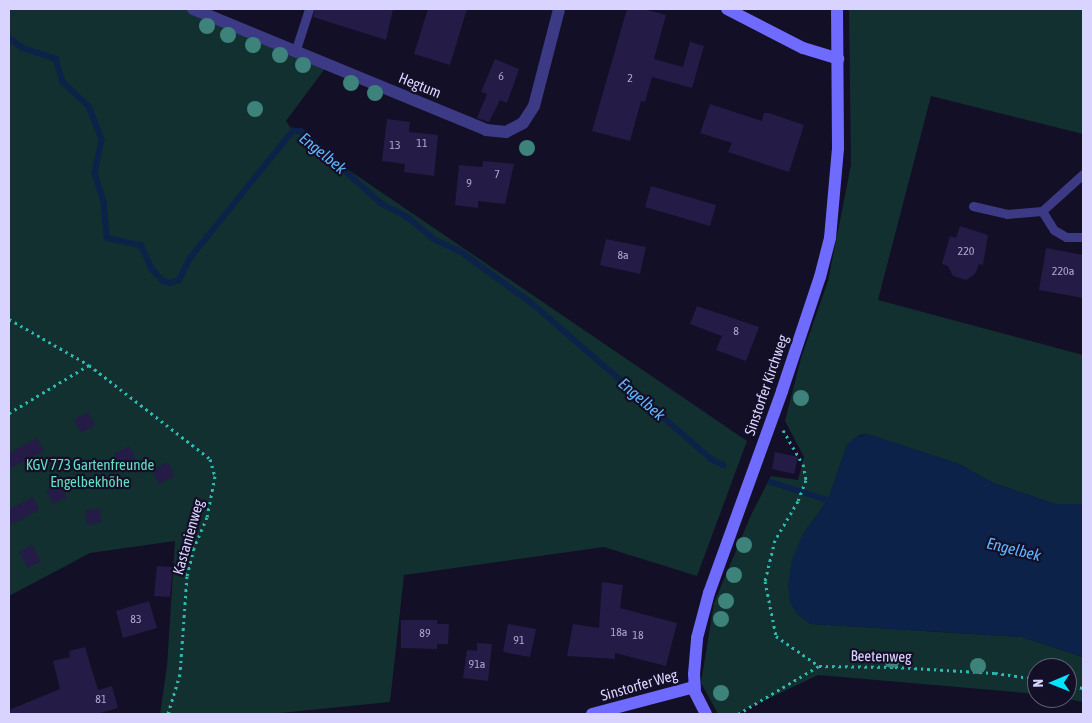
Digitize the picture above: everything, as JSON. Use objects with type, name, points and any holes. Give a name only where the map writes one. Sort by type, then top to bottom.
[{"type":"street","name":"Hegtum","points":[[193,9],[296,49],[486,130],[506,132],[523,123],[534,106],[559,9]]},
{"type":"street","points":[[728,9],[803,48],[838,59]]},
{"type":"street","name":"Sinstorfer Kirchweg","points":[[706,714],[694,687],[698,638],[711,584],[772,418],[820,277],[830,238],[838,148],[837,9]]},
{"type":"street","name":"Sinstorfer Weg","points":[[592,714],[694,687]]},
{"type":"lane","points":[[296,49],[309,9]]},
{"type":"lane","points":[[973,206],[1008,214],[1042,211],[1083,174]]},
{"type":"lane","points":[[1042,211],[1054,230],[1066,237],[1083,237]]},
{"type":"path","name":"Kastanienweg","points":[[9,319],[89,365],[210,459],[215,476],[207,517],[194,548],[186,576],[180,674],[168,714]]},
{"type":"path","points":[[9,413],[89,365]]},
{"type":"path","points":[[738,714],[819,666],[776,636],[765,581],[775,540],[798,501],[806,480],[803,464],[772,418]]},
{"type":"path","name":"Beetenweg","points":[[819,666],[958,670],[1027,678]]},
{"type":"green space","name":"KGV 773 Gartenfreunde Engelbekhöhe","points":[[9,9],[193,9],[329,63],[286,121],[293,131],[301,131],[337,162],[747,441],[697,576],[604,547],[404,575],[390,702],[270,714],[160,714],[167,666],[175,541],[90,553],[9,596]]},
{"type":"green space","points":[[849,9],[1083,9],[1083,134],[931,96],[878,300],[1083,355],[1083,504],[1055,504],[993,483],[959,464],[867,434],[860,435],[847,445],[828,500],[803,534],[791,602],[797,614],[811,624],[1022,637],[1083,657],[1083,702],[1077,701],[1077,658],[1027,658],[1027,693],[818,675],[736,714],[718,714],[701,683],[714,603],[751,515],[771,476],[798,480],[804,457],[785,421],[801,358],[828,281],[851,165]]},
{"type":"water","points":[[867,434],[959,464],[993,483],[1055,504],[1083,504],[1083,657],[1022,637],[811,624],[797,614],[790,602],[788,586],[792,559],[803,534],[828,500],[847,445],[854,438]]},
{"type":"building","points":[[315,9],[393,9],[386,40],[313,17]]},
{"type":"building","points":[[428,9],[467,9],[450,65],[414,54]]},
{"type":"building","points":[[627,9],[644,9],[666,15],[654,59],[683,67],[690,42],[704,46],[692,88],[652,77],[645,102],[641,101],[630,141],[592,131]]},
{"type":"building","points":[[495,59],[519,69],[507,103],[500,100],[489,122],[477,118],[487,94],[481,92]]},
{"type":"building","points":[[710,104],[762,121],[764,113],[769,113],[804,125],[789,172],[728,152],[732,143],[700,133]]},
{"type":"building","points":[[387,119],[410,122],[409,132],[438,135],[434,176],[404,172],[405,164],[382,161]]},
{"type":"building","points":[[483,161],[514,164],[505,204],[478,201],[478,208],[455,205],[459,165],[482,167]]},
{"type":"building","points":[[651,186],[716,205],[710,226],[645,207]]},
{"type":"building","points":[[960,226],[988,235],[983,265],[979,264],[975,274],[966,280],[953,276],[948,266],[942,264],[950,236],[956,238]]},
{"type":"building","points":[[606,239],[646,247],[640,274],[600,265]]},
{"type":"building","points":[[1046,248],[1083,255],[1083,298],[1039,290]]},
{"type":"building","points":[[697,306],[759,327],[746,361],[716,350],[722,336],[690,324]]},
{"type":"building","points":[[88,412],[95,425],[81,433],[74,419]]},
{"type":"building","points":[[37,438],[44,451],[9,469],[9,453]]},
{"type":"building","points":[[129,446],[136,460],[121,468],[114,454]]},
{"type":"building","points":[[775,452],[798,457],[794,474],[772,469]]},
{"type":"building","points":[[168,462],[175,476],[159,484],[152,470]]},
{"type":"building","points":[[60,484],[67,497],[53,504],[46,491]]},
{"type":"building","points":[[33,497],[39,510],[9,526],[9,510]]},
{"type":"building","points":[[100,509],[101,523],[87,525],[85,510]]},
{"type":"building","points":[[32,545],[41,561],[28,568],[19,552]]},
{"type":"building","points":[[157,566],[173,567],[170,597],[154,596]]},
{"type":"building","points":[[602,582],[623,585],[620,608],[677,623],[666,666],[615,653],[615,659],[567,656],[573,624],[599,628]]},
{"type":"building","points":[[149,601],[157,628],[123,638],[116,611]]},
{"type":"building","points":[[401,620],[437,620],[437,624],[449,624],[448,644],[437,644],[437,649],[401,648]]},
{"type":"building","points":[[508,624],[536,629],[530,657],[503,652]]},
{"type":"building","points":[[477,643],[492,644],[488,681],[463,678],[467,650],[477,651]]},
{"type":"building","points":[[85,647],[98,690],[112,686],[118,708],[97,714],[9,714],[9,710],[60,689],[53,661],[70,657],[69,651]]},
{"type":"waterway","name":"Engelbek","points":[[9,38],[23,48],[56,59],[63,82],[89,106],[102,140],[95,173],[104,202],[107,238],[141,245],[152,269],[163,281],[170,283],[179,280],[190,258],[293,131],[301,131],[381,203],[409,218],[434,239],[460,251],[533,304],[711,459],[724,465]]},
{"type":"waterway","name":"Engelbek","points":[[771,482],[834,502]]}]
